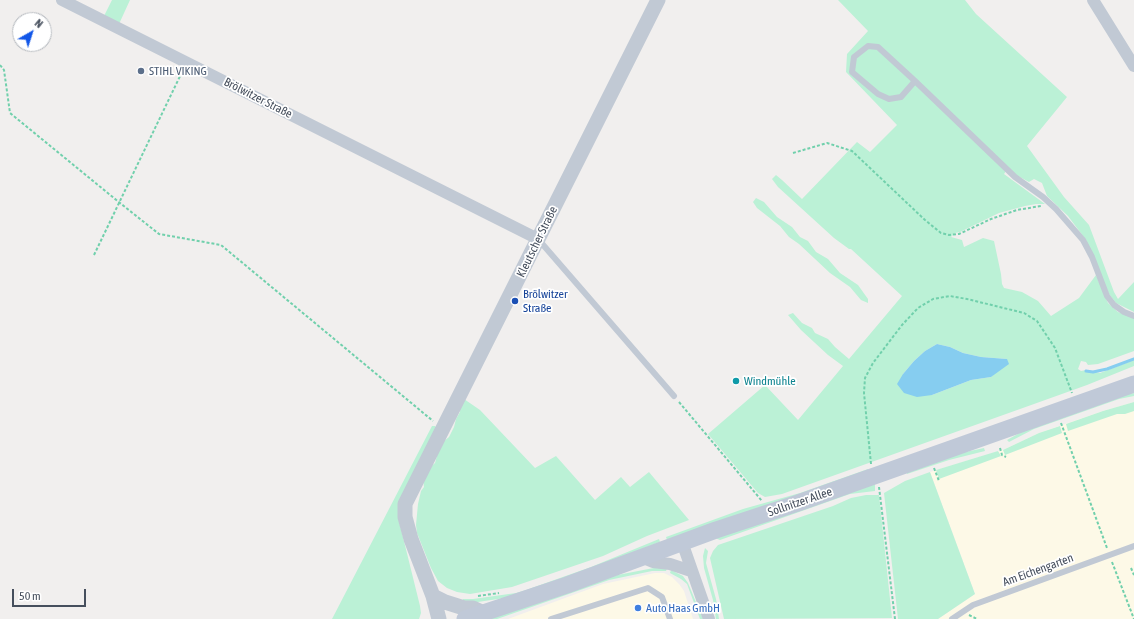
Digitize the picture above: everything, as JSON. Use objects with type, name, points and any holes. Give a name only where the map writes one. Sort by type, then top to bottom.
[{"type":"main road","name":"Sollnitzer Allee","points":[[465,619],[567,585],[682,542],[805,501],[1134,384]]},
{"type":"street","name":"Brölwitzer Straße","points":[[62,0],[538,239]]},
{"type":"street","name":"Kleutscher Straße","points":[[439,619],[433,596],[411,539],[405,517],[405,504],[444,429],[658,0]]},
{"type":"street","points":[[1093,0],[1134,66]]},
{"type":"street","points":[[682,542],[709,619]]},
{"type":"street","points":[[641,558],[653,562],[670,564],[691,571]]},
{"type":"street","points":[[433,596],[445,602],[464,608],[473,608],[484,612]]},
{"type":"lane","points":[[915,81],[901,97],[889,99],[878,94],[852,72],[854,57],[868,46],[878,47],[915,81],[1014,177],[1043,197],[1056,209],[1083,240],[1092,257],[1107,296],[1114,305],[1124,312],[1134,316]]},
{"type":"lane","points":[[538,239],[674,396]]},
{"type":"lane","name":"Am Eichengarten","points":[[952,619],[972,605],[1134,546]]},
{"type":"lane","points":[[551,619],[648,588],[662,596],[670,619]]},
{"type":"path","points":[[94,255],[186,62]]},
{"type":"path","points":[[0,65],[4,70],[10,113],[159,234],[221,244],[428,418],[444,429]]},
{"type":"path","points":[[793,153],[827,142],[852,151],[925,220],[941,233],[949,235],[959,234],[991,219],[1016,210],[1040,206],[1048,206],[1056,209]]},
{"type":"path","points":[[871,464],[864,393],[864,378],[873,363],[902,325],[918,308],[932,299],[950,296],[967,299],[1024,313],[1037,321],[1055,348],[1072,393]]},
{"type":"path","points":[[674,396],[762,500],[755,503]]},
{"type":"path","points":[[1061,422],[1134,619]]},
{"type":"path","points":[[1000,448],[1002,455],[1006,457]]},
{"type":"path","points":[[934,467],[938,481]]},
{"type":"path","points":[[880,491],[895,619]]},
{"type":"path","points":[[1131,568],[1134,575]]},
{"type":"path","points":[[476,596],[500,593]]},
{"type":"shaded area","points":[[1134,402],[1134,619],[938,619],[975,594],[930,472],[1003,450],[1039,433]]},
{"type":"shaded area","points":[[655,573],[664,573],[672,577],[679,584],[684,591],[693,619],[508,619],[603,584]]},
{"type":"green space","points":[[112,0],[130,0],[119,24],[104,16]]},
{"type":"green space","points":[[838,0],[965,0],[976,14],[1067,97],[1027,146],[1064,197],[1089,225],[1118,299],[1134,282],[1134,312],[1116,303],[1109,294],[1086,240],[1068,216],[1047,196],[1042,183],[1034,179],[1029,182],[1016,175],[1008,168],[1004,174],[1045,204],[1025,206],[999,213],[955,233],[951,237],[962,240],[964,247],[983,238],[994,241],[1004,288],[1022,292],[1038,301],[1051,316],[1079,298],[1096,275],[1108,303],[1118,312],[1134,318],[1134,351],[1098,364],[1088,365],[1086,362],[1081,361],[1078,369],[1081,371],[1086,370],[1100,373],[1134,360],[1134,366],[1087,385],[782,494],[765,497],[758,493],[708,434],[765,385],[798,420],[843,366],[828,355],[801,330],[788,315],[793,313],[802,323],[812,328],[815,333],[828,339],[849,359],[902,296],[851,249],[834,238],[778,187],[772,179],[776,175],[802,199],[857,142],[870,152],[897,125],[846,72],[847,54],[868,31]],"holes":[[[937,344],[950,347],[963,353],[981,357],[1007,359],[991,377],[971,380],[932,395],[903,374],[925,351]]]},
{"type":"green space","points":[[756,198],[764,202],[777,217],[792,227],[800,237],[808,241],[816,252],[828,259],[840,273],[858,285],[868,299],[868,303],[861,300],[850,287],[830,273],[799,244],[789,237],[780,226],[757,208],[753,202]]},
{"type":"green space","points":[[1134,393],[1134,396],[1119,399],[1034,429],[1009,442],[1007,440],[1032,426],[1120,396]]},
{"type":"green space","points":[[464,399],[480,410],[535,468],[556,456],[595,500],[621,477],[630,487],[649,472],[689,520],[647,536],[603,556],[512,587],[470,594],[457,592],[447,588],[438,581],[431,568],[417,533],[416,525],[418,504],[421,491],[424,487],[423,479],[428,469],[435,463],[443,442],[449,437],[460,412],[458,407]]},
{"type":"green space","points":[[1134,402],[1134,411],[1125,414],[1117,414],[1068,431],[1066,424]]},
{"type":"green space","points":[[432,426],[435,426],[438,430],[399,521],[420,606],[421,613],[419,619],[332,619]]},
{"type":"green space","points":[[1060,426],[1062,433],[1005,455],[1003,450],[1039,433]]},
{"type":"green space","points":[[984,448],[985,451],[949,460],[907,474],[906,471],[956,454]]},
{"type":"green space","points":[[998,451],[1001,456],[939,479],[936,470]]},
{"type":"green space","points":[[868,469],[870,472],[667,540],[666,537],[743,509],[800,493]]},
{"type":"green space","points":[[930,472],[975,594],[938,619],[898,619],[884,493],[905,481]]},
{"type":"green space","points":[[875,484],[875,491],[850,494],[720,540],[715,538]]},
{"type":"green space","points":[[866,495],[879,495],[892,618],[724,619],[710,558],[718,545],[833,506],[851,498]]},
{"type":"green space","points":[[659,539],[660,542],[518,596],[471,603],[462,602],[463,599],[516,593],[526,590],[591,567]]},
{"type":"green space","points":[[705,548],[708,551],[706,563],[716,599],[719,619],[716,619],[713,600],[704,568],[703,556]]},
{"type":"green space","points":[[659,567],[667,568],[666,571],[652,571],[609,580],[497,619],[486,619],[607,577]]},
{"type":"green space","points":[[671,570],[683,576],[688,583],[703,619],[700,619],[687,584],[670,573]]},
{"type":"water","points":[[937,344],[950,347],[963,353],[981,357],[1007,359],[1009,364],[991,377],[971,380],[932,395],[917,397],[904,393],[897,384],[903,374],[925,351]]},
{"type":"waterway","points":[[1086,371],[1093,372],[1107,369],[1134,359]]},
{"type":"place","name":"STIHL VIKING","points":[[141,71]]},
{"type":"place","name":"Brölwitzer Straße","points":[[515,301]]},
{"type":"place","name":"Windmühle","points":[[736,381]]},
{"type":"place","name":"Auto Haas GmbH","points":[[638,608]]}]
